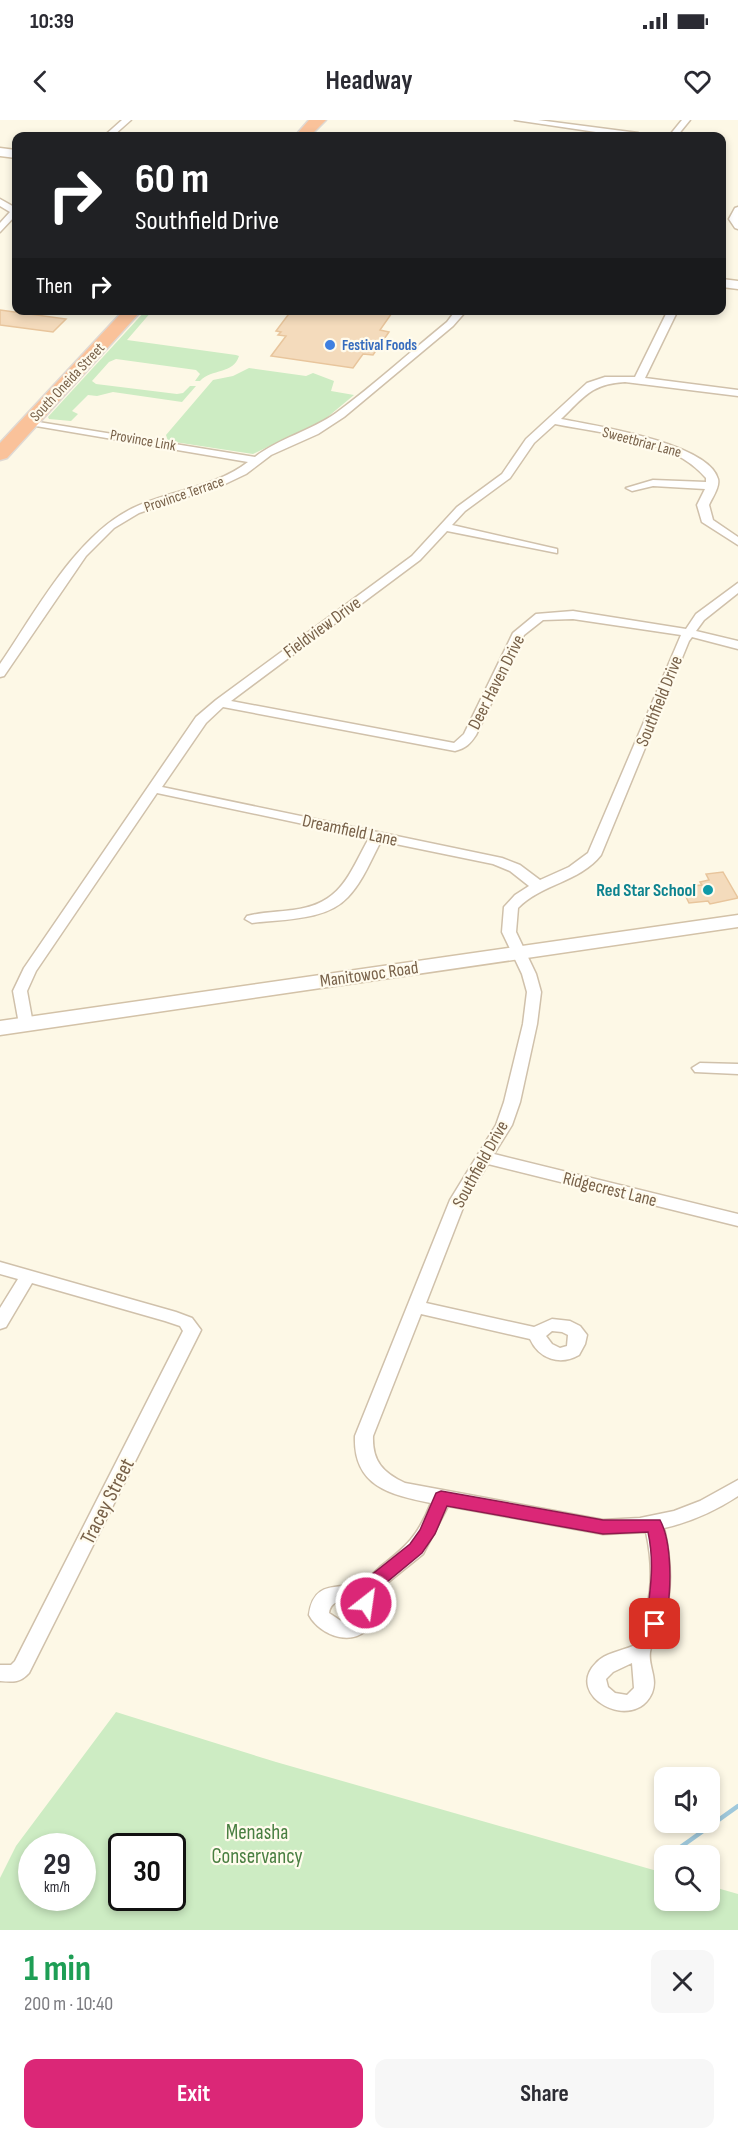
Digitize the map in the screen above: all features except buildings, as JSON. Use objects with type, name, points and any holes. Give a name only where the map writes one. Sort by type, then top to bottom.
[{"type":"highway","points":[[290,132],[300,120]]},
{"type":"highway","points":[[306,132],[318,120]]},
{"type":"highway","name":"South Oneida Street","points":[[0,454],[129,315]]},
{"type":"street","points":[[110,120],[126,121]]},
{"type":"street","points":[[519,120],[608,132]]},
{"type":"street","points":[[676,132],[686,120]]},
{"type":"street","points":[[113,132],[126,121]]},
{"type":"street","points":[[738,210],[734,219],[738,226]]},
{"type":"street","points":[[0,229],[12,215]]},
{"type":"street","name":"Province Terrace","points":[[0,673],[68,573],[101,533],[135,511],[221,482],[242,472],[255,460],[332,421],[450,324],[458,315]]},
{"type":"street","points":[[639,380],[671,315]]},
{"type":"street","name":"Fieldview Drive","points":[[26,1024],[20,991],[29,971],[201,720],[220,703],[416,558],[470,502],[512,471],[527,444],[591,385],[615,379],[639,380],[738,393]]},
{"type":"street","name":"Sweetbriar Lane","points":[[552,420],[681,451],[692,457],[710,474],[711,486]]},
{"type":"street","name":"Province Link","points":[[30,422],[255,460]]},
{"type":"street","points":[[632,488],[653,483],[711,486],[703,505],[705,516],[718,531],[738,542]]},
{"type":"street","points":[[445,528],[553,551]]},
{"type":"street","name":"Southfield Drive","points":[[738,587],[708,609],[689,632],[594,855],[578,869],[525,893],[510,907],[507,924],[534,992],[512,1102],[504,1125],[458,1200],[364,1436],[362,1450],[365,1463],[386,1483],[402,1490],[603,1527],[654,1525],[691,1515],[738,1487]]},
{"type":"street","name":"Deer Haven Drive","points":[[220,703],[455,747],[467,739],[519,633],[540,617],[573,615],[689,632],[738,645]]},
{"type":"street","name":"Dreamfield Lane","points":[[155,789],[507,864],[537,886]]},
{"type":"street","points":[[252,919],[306,911],[337,900],[347,888],[376,836]]},
{"type":"street","name":"Manitowoc Road","points":[[0,1028],[738,921]]},
{"type":"street","points":[[700,1068],[738,1069]]},
{"type":"street","name":"Ridgecrest Lane","points":[[483,1156],[738,1220]]},
{"type":"street","points":[[0,1268],[28,1276],[0,1323]]},
{"type":"street","name":"Tracey Street","points":[[8,1674],[191,1338],[190,1325],[170,1317],[28,1276]]},
{"type":"street","points":[[416,1307],[537,1334]]},
{"type":"street","points":[[367,1589],[416,1548],[427,1534],[441,1498]]},
{"type":"street","points":[[640,1652],[655,1624],[660,1600],[661,1554],[654,1525]]},
{"type":"green space","points":[[141,315],[149,315],[127,340],[239,356],[232,366],[210,374],[200,381],[195,381],[200,374],[196,370],[116,359],[109,362],[92,381],[96,384],[177,394],[183,393],[190,386],[196,386],[182,402],[113,392],[97,396],[88,395],[72,411],[78,414],[71,421],[48,417]]},
{"type":"green space","points":[[249,368],[306,376],[313,373],[334,381],[331,391],[354,395],[324,420],[253,454],[168,441],[166,435],[213,380],[233,376]]},
{"type":"green space","name":"Menasha Conservancy","points":[[116,1712],[276,1762],[654,1870],[654,1911],[720,1911],[720,1889],[738,1894],[738,1930],[0,1930],[0,1878],[18,1843],[18,1911],[96,1911],[96,1833],[26,1833]]},
{"type":"waterway","points":[[683,1845],[738,1806]]},
{"type":"place","name":"Festival Foods","points":[[330,345]]},
{"type":"place","name":"Red Star School","points":[[708,890]]},
{"type":"route","points":[[366,1603],[367,1589],[416,1548],[427,1534],[441,1498],[585,1525],[603,1527],[654,1525],[661,1554],[662,1575],[655,1624]]}]
